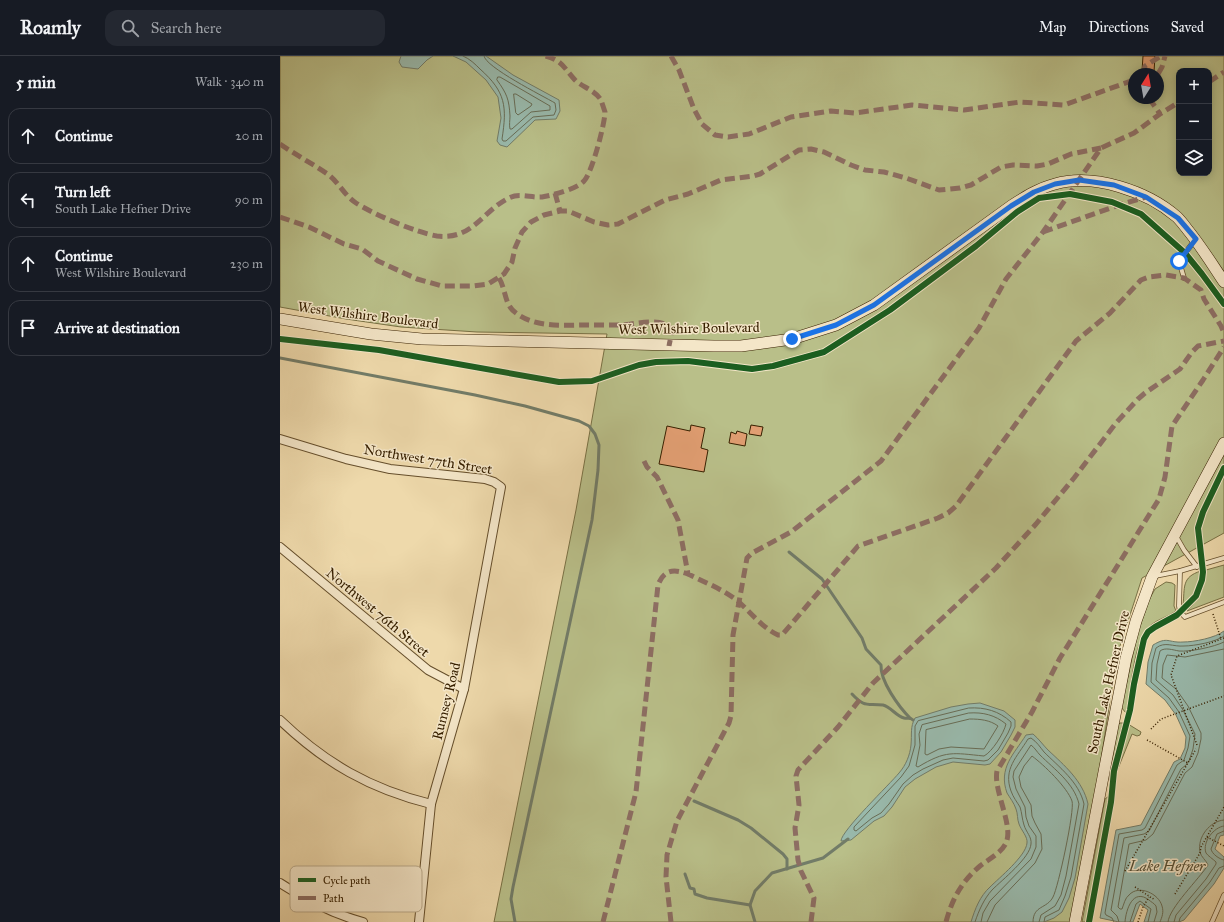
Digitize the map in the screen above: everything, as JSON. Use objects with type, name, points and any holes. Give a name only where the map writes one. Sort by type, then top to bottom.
[{"type":"street","name":"West Wilshire Boulevard","points":[[280,319],[371,334],[422,339],[472,341],[741,346],[792,339],[836,325],[874,305],[1011,206],[1034,192],[1055,184],[1079,180],[1114,185],[1146,197],[1178,218],[1196,239]]},
{"type":"street","points":[[1196,239],[1224,282]]},
{"type":"street","name":"Northwest 77th Street","points":[[280,439],[346,459],[383,467],[485,479],[494,482],[501,487]]},
{"type":"street","name":"South Lake Hefner Drive","points":[[1075,922],[1126,658],[1139,610],[1152,577],[1224,443]]},
{"type":"street","name":"Rumsey Road","points":[[422,892],[431,804],[464,689],[501,487]]},
{"type":"street","name":"Northwest 76th Street","points":[[280,546],[428,670],[464,689]]},
{"type":"street","points":[[280,720],[313,750],[359,778],[395,793],[431,804]]},
{"type":"street","points":[[280,883],[290,890]]},
{"type":"street","points":[[333,912],[363,922]]},
{"type":"street","name":"Rumsey Road","points":[[419,922],[420,912]]},
{"type":"lane","points":[[1184,278],[1179,261],[1196,239]]},
{"type":"lane","points":[[1175,533],[1180,544],[1197,567]]},
{"type":"lane","points":[[1152,577],[1197,567],[1224,558]]},
{"type":"lane","points":[[1180,571],[1179,606],[1180,612],[1185,617],[1224,602]]},
{"type":"lane","points":[[1212,922],[1224,895]]},
{"type":"path","points":[[1210,607],[1221,639]]},
{"type":"path","points":[[1197,744],[1171,675],[1177,656],[1224,638]]},
{"type":"path","points":[[1151,729],[1161,719],[1224,696]]},
{"type":"path","points":[[1147,740],[1188,763]]},
{"type":"path","points":[[1125,870],[1196,749]]},
{"type":"path","points":[[1175,894],[1200,853],[1201,847],[1224,807]]},
{"type":"path","points":[[1207,837],[1224,846]]},
{"type":"path","points":[[1135,887],[1155,900]]},
{"type":"path","points":[[1138,922],[1143,907],[1149,897]]},
{"type":"green space","points":[[280,56],[1224,56],[1224,533],[1142,578],[1117,655],[1097,786],[1072,922],[494,922],[576,510],[607,334],[477,332],[401,327],[280,307]]},
{"type":"green space","points":[[1224,565],[1224,597],[1187,611],[1201,592],[1206,570]]},
{"type":"green space","points":[[1201,571],[1196,590],[1183,605],[1184,588],[1187,580],[1190,576]]},
{"type":"green space","points":[[1166,582],[1175,585],[1174,606],[1176,611],[1151,625],[1140,643],[1136,654],[1126,713],[1121,707],[1138,632],[1149,600],[1155,589]]},
{"type":"green space","points":[[1123,723],[1110,781],[1109,779],[1118,725]]},
{"type":"green space","points":[[1128,724],[1141,732],[1140,735],[1137,736],[1132,734],[1117,771]]},
{"type":"green space","points":[[1109,796],[1087,922],[1082,922],[1105,799]]},
{"type":"water","points":[[401,56],[433,56],[418,69],[402,67],[399,62]]},
{"type":"water","points":[[453,56],[486,56],[513,75],[559,100],[560,111],[556,119],[535,120],[507,147],[500,145],[497,141],[501,118],[498,97],[486,80],[466,62]]},
{"type":"water","name":"Lake Hefner","points":[[1224,631],[1224,835],[1220,836],[1215,849],[1224,857],[1224,868],[1214,884],[1184,920],[1179,922],[1144,922],[1148,910],[1140,904],[1133,922],[1119,922],[1100,918],[1116,830],[1141,825],[1174,762],[1180,759],[1185,748],[1186,737],[1176,715],[1165,700],[1146,684],[1148,662],[1153,645],[1165,640],[1188,642],[1210,638]]},
{"type":"water","points":[[980,703],[1004,711],[1015,720],[1015,727],[1011,735],[1001,752],[990,764],[985,765],[953,762],[936,767],[915,779],[905,787],[892,807],[884,816],[874,821],[851,840],[841,841],[843,836],[857,818],[904,767],[910,752],[913,721],[915,718],[951,707]]},
{"type":"water","points":[[1033,734],[1072,774],[1082,788],[1088,804],[1075,878],[1069,898],[1062,912],[1054,918],[1044,922],[971,922],[983,894],[1017,860],[1022,854],[1027,843],[1019,824],[1017,811],[1007,793],[1004,776],[1009,762],[1026,735]]},
{"type":"building","points":[[1143,56],[1155,56],[1154,68],[1142,68]]},
{"type":"building","points":[[691,425],[705,428],[701,448],[708,450],[704,472],[659,464],[667,426],[690,431]]},
{"type":"building","points":[[751,425],[763,427],[761,436],[749,434]]},
{"type":"building","points":[[737,431],[747,434],[745,446],[729,443],[731,432],[736,434]]},
{"type":"waterway","points":[[280,358],[525,406],[579,421],[589,426],[595,434],[599,445],[598,470],[592,520],[513,887],[511,899],[515,922]]},
{"type":"waterway","points":[[789,552],[822,579],[862,638],[866,649],[881,665],[887,686],[896,701],[910,718]]},
{"type":"waterway","points":[[852,694],[863,703],[883,705],[901,717],[913,720]]},
{"type":"waterway","points":[[694,801],[738,820],[751,828],[783,854],[787,859],[787,869]]},
{"type":"waterway","points":[[755,922],[750,905],[755,891],[772,873],[823,858],[848,839]]},
{"type":"waterway","points":[[685,874],[690,888],[694,889],[695,894],[707,898],[750,905]]},
{"type":"marked path","points":[[280,144],[329,175],[352,200],[373,212],[407,227],[428,234],[437,236],[459,234],[468,230],[498,205],[511,197],[542,197],[576,187],[584,181],[591,168],[598,148],[605,112],[601,100],[592,91],[575,80],[559,62],[545,56]]},
{"type":"marked path","points":[[671,56],[679,70],[694,109],[702,124],[715,135],[728,137],[749,134],[791,117],[831,111],[855,113],[912,105],[964,110],[1020,102],[1064,105],[1128,82]]},
{"type":"marked path","points":[[1144,68],[1145,66],[1161,56]]},
{"type":"marked path","points":[[1161,68],[1165,56]]},
{"type":"marked path","points":[[1212,80],[1224,72]]},
{"type":"marked path","points":[[1153,104],[1160,114]]},
{"type":"marked path","points":[[671,922],[666,877],[667,855],[677,821],[729,723],[731,716],[733,635],[747,558],[752,553],[791,532],[881,461],[979,328],[1006,279],[1043,232],[1101,148],[1134,133],[1176,104]]},
{"type":"marked path","points":[[280,217],[309,227],[344,244],[362,249],[378,261],[417,279],[442,286],[472,286],[488,284],[504,274],[512,262],[515,248],[522,232],[531,222],[544,215],[560,211],[568,211],[594,222],[608,225],[618,224],[665,200],[688,194],[721,180],[760,174],[799,150],[811,149],[824,152],[865,170],[884,172],[939,190],[960,188],[971,185],[1001,167],[1013,165],[1037,166],[1048,164],[1071,154],[1101,148]]},
{"type":"marked path","points":[[555,193],[560,211]]},
{"type":"marked path","points":[[1043,232],[1146,197]]},
{"type":"marked path","points":[[644,461],[647,467],[657,477],[678,520],[688,574],[728,594],[740,603],[767,629],[778,635],[782,635],[858,546],[938,518],[948,513],[956,506],[1076,341],[1110,313],[1141,280],[1149,277],[1166,275],[1184,278],[1201,290],[1204,299],[1224,333]]},
{"type":"marked path","points":[[499,278],[509,306],[512,310],[524,318],[550,325],[623,325],[659,322],[668,326],[671,330],[669,346]]},
{"type":"marked path","points":[[811,922],[814,898],[801,871],[798,860],[795,828],[799,805],[796,776],[798,770],[838,727],[873,683],[996,568],[1036,524],[1074,478],[1116,423],[1138,399],[1180,369],[1198,346],[1224,341]]},
{"type":"marked path","points":[[946,922],[951,906],[963,884],[980,866],[998,853],[1006,843],[1008,836],[1006,818],[998,788],[997,771],[1032,712],[1060,658],[1159,499],[1165,477],[1172,426],[1224,347]]},
{"type":"marked path","points":[[603,922],[636,792],[658,585],[666,573],[678,571],[688,574]]},
{"type":"cycle path","points":[[280,339],[379,350],[559,382],[592,381],[639,365],[656,362],[688,361],[752,369],[773,366],[824,352],[890,310],[976,246],[1017,212],[1039,198],[1070,194],[1112,202],[1141,214],[1185,253],[1224,304]]},
{"type":"cycle path","points":[[1089,922],[1111,802],[1114,771],[1130,710],[1144,639],[1148,632],[1177,615],[1196,596],[1202,580],[1203,572],[1198,528],[1203,512],[1224,468]]},
{"type":"route","points":[[792,339],[836,325],[874,305],[1011,206],[1034,192],[1055,184],[1079,180],[1114,185],[1146,197],[1178,218],[1196,239],[1179,261]]}]
